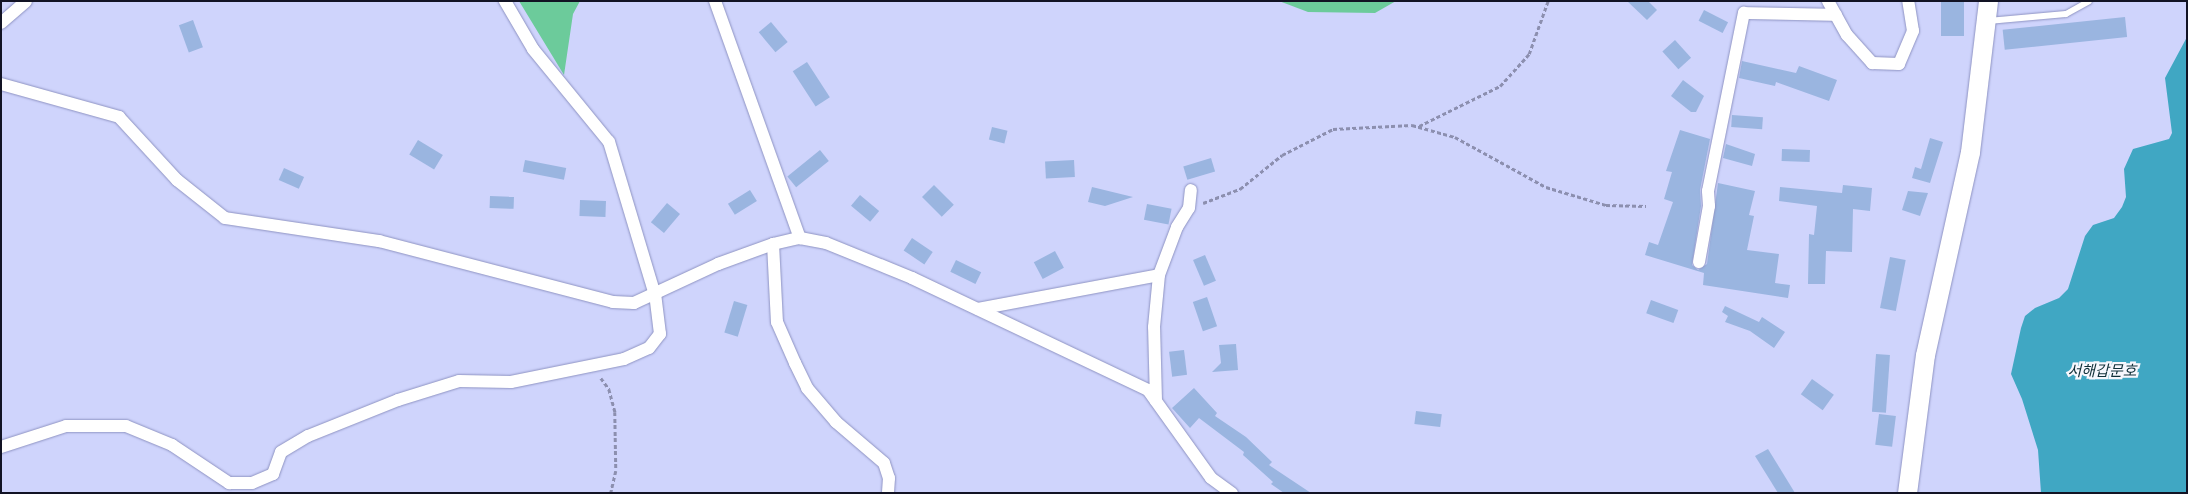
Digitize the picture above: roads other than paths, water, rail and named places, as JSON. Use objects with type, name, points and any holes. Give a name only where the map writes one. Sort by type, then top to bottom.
[{"type":"street","points":[[1,23],[26,1]]},
{"type":"street","points":[[1,447],[66,426],[126,426],[172,445],[229,483],[252,482],[273,474],[281,452],[308,436],[398,400],[459,382],[511,382],[624,359],[649,348],[660,334],[655,295],[609,142],[533,48],[505,1]]},
{"type":"street","points":[[715,1],[800,238]]},
{"type":"street","points":[[1828,1],[1847,36],[1872,63],[1899,64],[1913,31],[1908,1]]},
{"type":"street","points":[[1907,493],[1925,355],[1970,152],[1988,1]]},
{"type":"street","points":[[1700,262],[1710,206],[1708,191],[1744,13],[1836,15]]},
{"type":"street","points":[[1,84],[119,117],[177,180],[225,218],[379,241],[613,302],[634,303],[655,295],[718,264],[773,244],[800,238],[826,243],[978,309],[1148,390],[1211,478],[1232,493]]},
{"type":"street","points":[[1156,401],[1154,327],[1159,275],[1178,227],[1190,208],[1191,190]]},
{"type":"street","points":[[773,244],[777,322],[795,363],[807,388],[836,422],[884,463],[889,478],[888,493]]},
{"type":"street","points":[[978,309],[1159,275]]},
{"type":"lane","points":[[1987,21],[2066,14],[2089,1]]},
{"type":"water","name":"서해갑문호","points":[[2187,37],[2187,493],[2041,493],[2038,450],[2022,399],[2011,374],[2021,328],[2025,316],[2035,308],[2059,298],[2068,289],[2085,236],[2093,225],[2114,218],[2122,207],[2126,197],[2124,169],[2133,149],[2169,139],[2172,133],[2165,78]]}]
